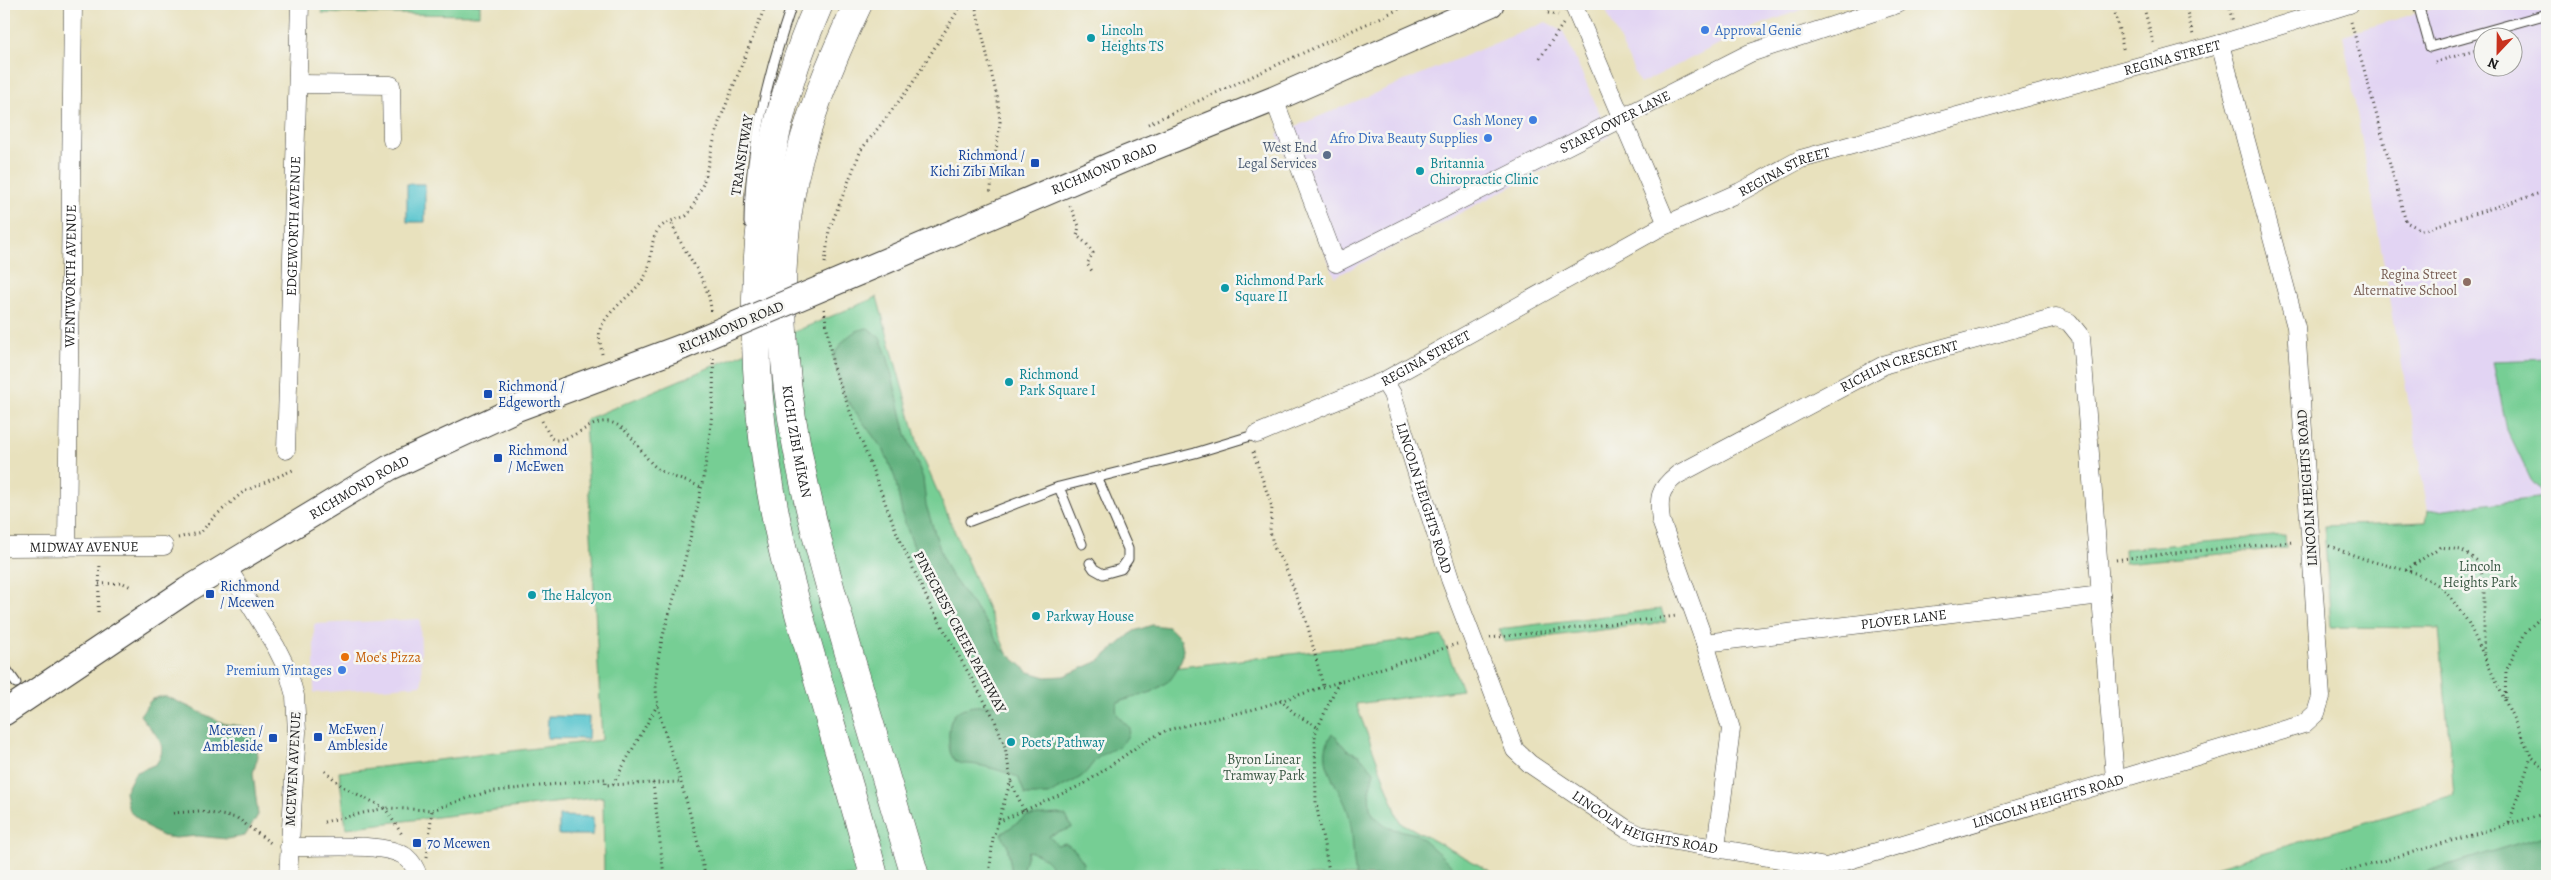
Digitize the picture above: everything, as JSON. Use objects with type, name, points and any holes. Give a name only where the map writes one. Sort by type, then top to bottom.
[{"type":"highway","points":[[820,4],[784,99],[770,158],[760,216],[755,314],[761,414],[776,515],[795,598],[874,876]]},
{"type":"highway","name":"KICHI ZĪBĪ MĪKAN","points":[[858,4],[812,112],[794,180],[785,246],[782,314],[792,418],[806,494],[824,570],[915,876]]},
{"type":"main road","name":"RICHMOND ROAD","points":[[4,713],[139,621],[389,468],[533,402],[682,347],[1274,99],[1492,4]]},
{"type":"street","name":"WENTWORTH AVENUE","points":[[67,547],[73,4]]},
{"type":"street","name":"EDGEWORTH AVENUE","points":[[286,450],[299,84],[300,4]]},
{"type":"street","points":[[1573,4],[1667,224]]},
{"type":"street","name":"STARFLOWER LANE","points":[[1274,99],[1336,263],[1750,53],[1898,4]]},
{"type":"street","name":"REGINA STREET","points":[[1257,434],[1384,381],[1667,224],[1740,192],[1800,159],[2197,51],[2348,4]]},
{"type":"street","name":"LINCOLN HEIGHTS ROAD","points":[[1384,381],[1392,394],[1450,579],[1515,750],[1530,764],[1625,828],[1640,835],[1826,867],[2304,724],[2316,713],[2320,697],[2296,327],[2220,44]]},
{"type":"street","points":[[299,84],[392,85],[392,140]]},
{"type":"street","name":"RICHLIN CRESCENT","points":[[1716,847],[1731,729],[1705,643],[1661,521],[1659,505],[1664,486],[1677,474],[1886,364],[2056,317],[2069,322],[2081,337],[2115,779]]},
{"type":"street","name":"MIDWAY AVENUE","points":[[4,547],[164,546]]},
{"type":"street","name":"MCEWEN AVENUE","points":[[227,568],[276,647],[288,672],[295,696],[297,732],[289,848],[386,848],[406,857],[417,874]]},
{"type":"street","name":"PLOVER LANE","points":[[1705,643],[2101,595]]},
{"type":"street","points":[[288,876],[289,848]]},
{"type":"lane","name":"TRANSITWAY","points":[[755,314],[749,234],[749,187],[773,69],[792,4]]},
{"type":"lane","points":[[2418,4],[2430,46],[2547,14]]},
{"type":"lane","points":[[970,521],[1059,487],[1195,453],[1257,434]]},
{"type":"lane","points":[[1090,563],[1103,574],[1121,569],[1128,559],[1128,548],[1097,477]]},
{"type":"lane","points":[[1059,487],[1082,544]]},
{"type":"lane","points":[[4,666],[16,682]]},
{"type":"path","points":[[602,354],[599,337],[600,328],[615,308],[644,278],[654,236],[658,228],[686,216],[691,211],[703,184],[718,125],[766,4]]},
{"type":"path","points":[[825,256],[829,230],[861,150],[910,87],[962,4]]},
{"type":"path","points":[[975,4],[998,100],[1000,122],[987,218]]},
{"type":"path","points":[[1148,124],[1410,4]]},
{"type":"path","points":[[2112,4],[2130,69]]},
{"type":"path","points":[[2185,4],[2197,51]]},
{"type":"path","points":[[2348,4],[2406,222],[2422,230],[2547,192]]},
{"type":"path","points":[[2144,8],[2158,61]]},
{"type":"path","points":[[1540,58],[1566,20]]},
{"type":"path","points":[[2435,62],[2474,51]]},
{"type":"path","points":[[1070,205],[1079,226],[1077,236],[1086,243],[1093,253],[1087,264],[1092,271]]},
{"type":"path","points":[[671,221],[677,238],[708,292],[711,302],[712,320]]},
{"type":"path","name":"PINECREST CREEK PATHWAY","points":[[824,318],[833,368],[884,502],[917,579],[1002,735],[1011,780],[997,822],[989,876]]},
{"type":"path","points":[[704,876],[701,852],[658,703],[656,687],[657,663],[695,518],[712,429],[713,355]]},
{"type":"path","points":[[533,402],[546,431],[555,440],[561,440],[600,423],[608,422],[618,425],[627,433],[645,457],[660,470],[701,487]]},
{"type":"path","points":[[1253,452],[1272,507],[1270,531],[1274,548],[1285,566],[1307,623],[1323,686]]},
{"type":"path","points":[[164,546],[180,537],[201,532],[214,517],[243,492],[295,469]]},
{"type":"path","points":[[2099,563],[2142,556],[2310,541],[2367,560],[2406,570],[2429,580],[2451,598],[2468,622],[2532,756],[2547,771]]},
{"type":"path","points":[[2406,570],[2440,547],[2461,550],[2479,562],[2484,584],[2484,654]]},
{"type":"path","points":[[98,612],[100,560]]},
{"type":"path","points":[[99,584],[122,583],[131,587]]},
{"type":"path","points":[[2505,699],[2506,671],[2526,631],[2547,612]]},
{"type":"path","points":[[997,822],[1084,784],[1144,742],[1167,730],[1242,713],[1339,680],[1473,640],[1694,614]]},
{"type":"path","points":[[1330,876],[1316,803],[1315,734],[1339,680]]},
{"type":"path","points":[[1280,700],[1317,727]]},
{"type":"path","points":[[613,784],[658,703]]},
{"type":"path","points":[[2509,823],[2532,756]]},
{"type":"path","points":[[325,771],[343,787],[386,808],[391,820],[405,838]]},
{"type":"path","points":[[324,822],[386,808],[432,810],[487,792],[601,779],[605,779],[605,785],[681,782]]},
{"type":"path","points":[[1011,780],[1024,811]]},
{"type":"path","points":[[653,783],[664,876]]},
{"type":"path","points":[[173,813],[199,810],[237,818],[269,844],[289,848]]},
{"type":"path","points":[[417,874],[429,855],[432,810]]},
{"type":"path","points":[[2331,876],[2509,823],[2547,814]]},
{"type":"path","points":[[421,849],[429,855]]},
{"type":"shaded area","points":[[1603,4],[1817,4],[1749,29],[1640,84]]},
{"type":"shaded area","name":"Regina Street Alternative School","points":[[2448,4],[2547,4],[2547,497],[2428,511],[2343,35]]},
{"type":"shaded area","points":[[1546,22],[1563,31],[1610,136],[1335,277],[1277,134]]},
{"type":"shaded area","points":[[420,619],[422,685],[314,693],[314,624]]},
{"type":"green space","points":[[322,4],[480,4],[480,15],[322,13]]},
{"type":"green space","name":"Byron Linear Tramway Park","points":[[877,297],[920,451],[1021,686],[1442,636],[1462,690],[1356,704],[1400,822],[1499,876],[604,876],[603,797],[346,828],[339,772],[602,740],[585,420]]},
{"type":"green space","points":[[868,328],[880,338],[887,355],[906,434],[923,478],[926,505],[943,559],[950,574],[988,625],[1002,649],[1029,672],[1046,677],[1064,676],[1099,661],[1134,631],[1152,625],[1169,627],[1181,639],[1182,658],[1170,680],[1152,692],[1118,702],[1117,714],[1130,728],[1125,740],[1097,759],[1081,777],[1049,795],[1025,795],[1018,777],[988,767],[960,763],[950,753],[949,728],[956,713],[968,707],[995,705],[1000,697],[978,670],[966,643],[941,601],[914,547],[903,518],[895,478],[884,451],[844,396],[833,356],[851,334]]},
{"type":"green space","name":"Lincoln Heights Park","points":[[2547,359],[2547,845],[2448,876],[2185,876],[2454,796],[2439,628],[2331,627],[2324,526],[2426,522],[2428,511],[2546,497],[2531,480],[2507,430],[2493,361]]},
{"type":"green space","points":[[2285,535],[2286,548],[2125,563],[2124,549]]},
{"type":"green space","points":[[1661,609],[1666,622],[1504,642],[1499,629]]},
{"type":"green space","points":[[159,697],[168,697],[225,724],[242,726],[254,733],[258,756],[253,773],[258,815],[245,836],[227,839],[197,836],[175,838],[162,836],[151,830],[129,811],[125,792],[135,773],[156,764],[162,750],[158,738],[140,715],[151,700]]},
{"type":"green space","points":[[1332,733],[1347,750],[1359,755],[1374,772],[1369,791],[1370,808],[1374,816],[1389,828],[1417,834],[1446,860],[1460,876],[1356,876],[1349,815],[1327,765],[1327,744]]},
{"type":"green space","points":[[1058,814],[1066,816],[1072,828],[1049,836],[1057,845],[1065,843],[1075,850],[1084,863],[1079,876],[1058,876],[1046,860],[1028,851],[1021,875],[1012,874],[1007,844],[1001,834],[1027,816]]},
{"type":"green space","points":[[2547,835],[2547,876],[2411,876],[2418,874]]},
{"type":"water","points":[[407,184],[425,184],[425,222],[407,222]]},
{"type":"water","points":[[548,716],[589,717],[588,739],[547,738]]},
{"type":"water","points":[[559,816],[593,817],[593,835],[559,835]]},
{"type":"place","name":"Approval Genie","points":[[1705,30]]},
{"type":"place","name":"Lincoln Heights TS","points":[[1091,38]]},
{"type":"place","name":"Cash Money","points":[[1533,120]]},
{"type":"place","name":"Afro Diva Beauty Supplies","points":[[1488,138]]},
{"type":"place","name":"West End Legal Services","points":[[1327,155]]},
{"type":"place","name":"Richmond / Kichi Zībī Mīkan","points":[[1035,163]]},
{"type":"place","name":"Britannia Chiropractic Clinic","points":[[1420,171]]},
{"type":"place","name":"Regina Street Alternative School","points":[[2467,282]]},
{"type":"place","name":"Richmond Park Square II","points":[[1225,288]]},
{"type":"place","name":"Richmond Park Square I","points":[[1009,382]]},
{"type":"place","name":"Richmond / Edgeworth","points":[[488,394]]},
{"type":"place","name":"Richmond / McEwen","points":[[498,458]]},
{"type":"place","name":"Richmond / Mcewen","points":[[210,594]]},
{"type":"place","name":"The Halcyon","points":[[532,595]]},
{"type":"place","name":"Parkway House","points":[[1036,616]]},
{"type":"place","name":"Moe's Pizza","points":[[345,657]]},
{"type":"place","name":"Premium Vintages","points":[[342,670]]},
{"type":"place","name":"McEwen / Ambleside","points":[[318,737]]},
{"type":"place","name":"Mcewen / Ambleside","points":[[273,738]]},
{"type":"place","name":"Poets' Pathway","points":[[1011,742]]},
{"type":"place","name":"70 Mcewen","points":[[417,843]]}]
